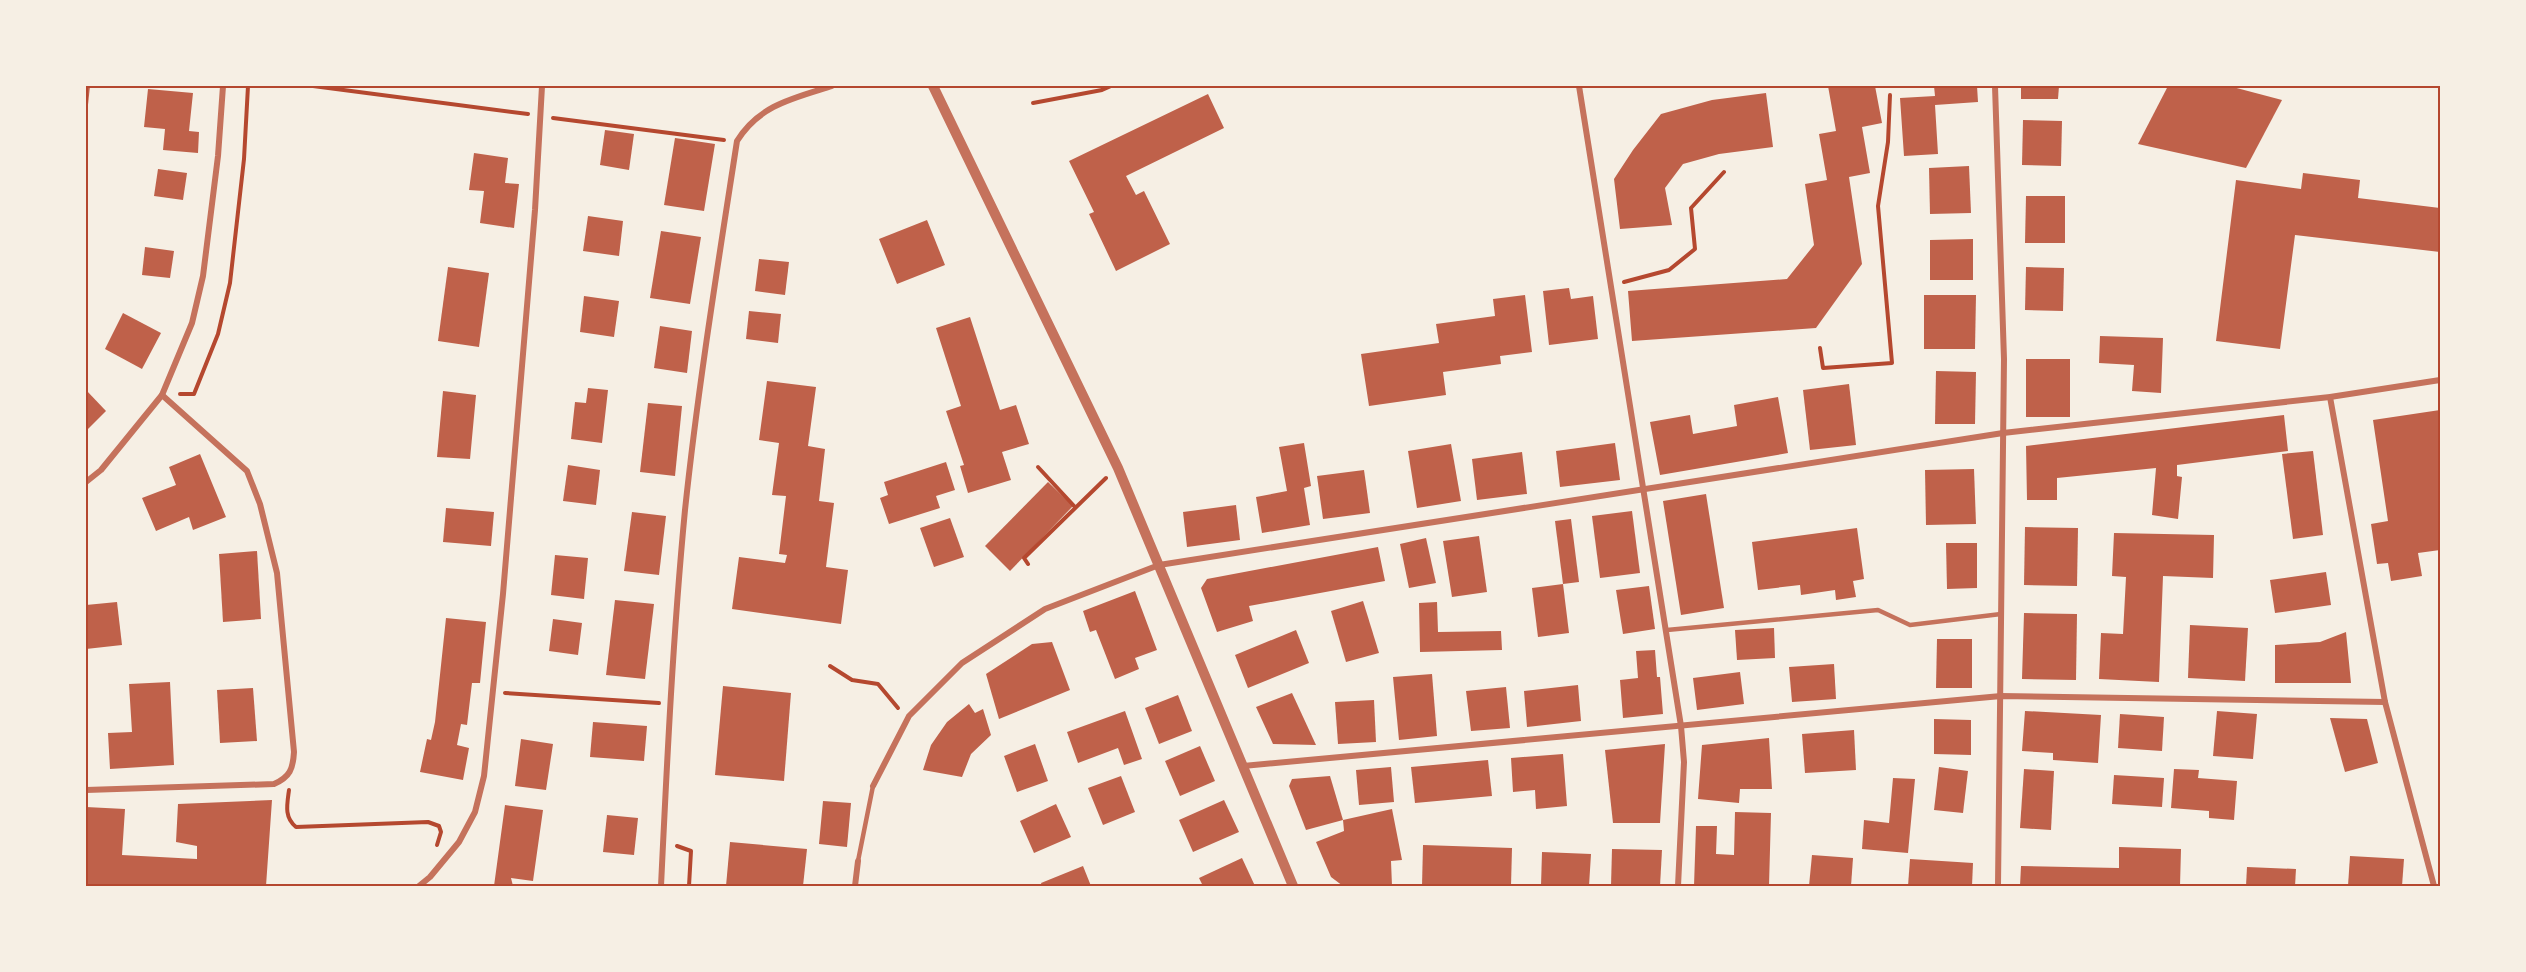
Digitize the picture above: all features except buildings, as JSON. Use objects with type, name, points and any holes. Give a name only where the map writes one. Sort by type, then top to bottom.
[{"type":"street","points":[[86,482],[101,470],[162,395],[192,323],[203,276],[218,156],[223,86]]},
{"type":"street","points":[[419,886],[430,877],[459,842],[476,812],[484,776],[503,594],[534,222],[542,86]]},
{"type":"street","points":[[661,886],[669,704],[689,476],[737,141],[746,126],[760,113],[794,98],[832,86]]},
{"type":"street","points":[[933,86],[1118,468],[1293,886]]},
{"type":"street","points":[[1579,86],[1681,726],[1684,762],[1678,886]]},
{"type":"street","points":[[1995,86],[2004,359],[1998,886]]},
{"type":"street","points":[[873,786],[909,716],[962,663],[1045,609],[1159,566],[2003,433],[2330,397],[2440,380]]},
{"type":"street","points":[[86,790],[274,784],[285,779],[293,766],[294,752],[278,573],[260,504],[247,471],[162,395]]},
{"type":"street","points":[[2330,397],[2385,702],[2434,886]]},
{"type":"street","points":[[1242,766],[2001,696],[2385,702]]},
{"type":"street","points":[[855,886],[858,861]]},
{"type":"lane","points":[[1667,630],[1878,610],[1910,625],[2001,614]]},
{"type":"lane","points":[[858,861],[873,786]]},
{"type":"path","points":[[162,395],[194,394],[218,334],[230,283],[244,159],[248,86]]},
{"type":"path","points":[[1033,103],[1102,90],[1111,86]]},
{"type":"path","points":[[1820,348],[1823,368],[1892,363],[1878,206],[1888,142],[1890,95]]},
{"type":"path","points":[[1612,286],[1669,270],[1695,249],[1691,208],[1724,172]]},
{"type":"path","points":[[1038,467],[1076,507]]},
{"type":"path","points":[[1028,564],[1024,558],[1118,468]]},
{"type":"path","points":[[830,666],[852,680],[878,684],[892,703],[909,716]]},
{"type":"path","points":[[515,694],[669,704]]},
{"type":"path","points":[[293,766],[286,811],[290,822],[296,827],[428,822],[439,826],[441,832],[438,844],[432,852]]},
{"type":"path","points":[[663,842],[691,851],[689,886]]}]
